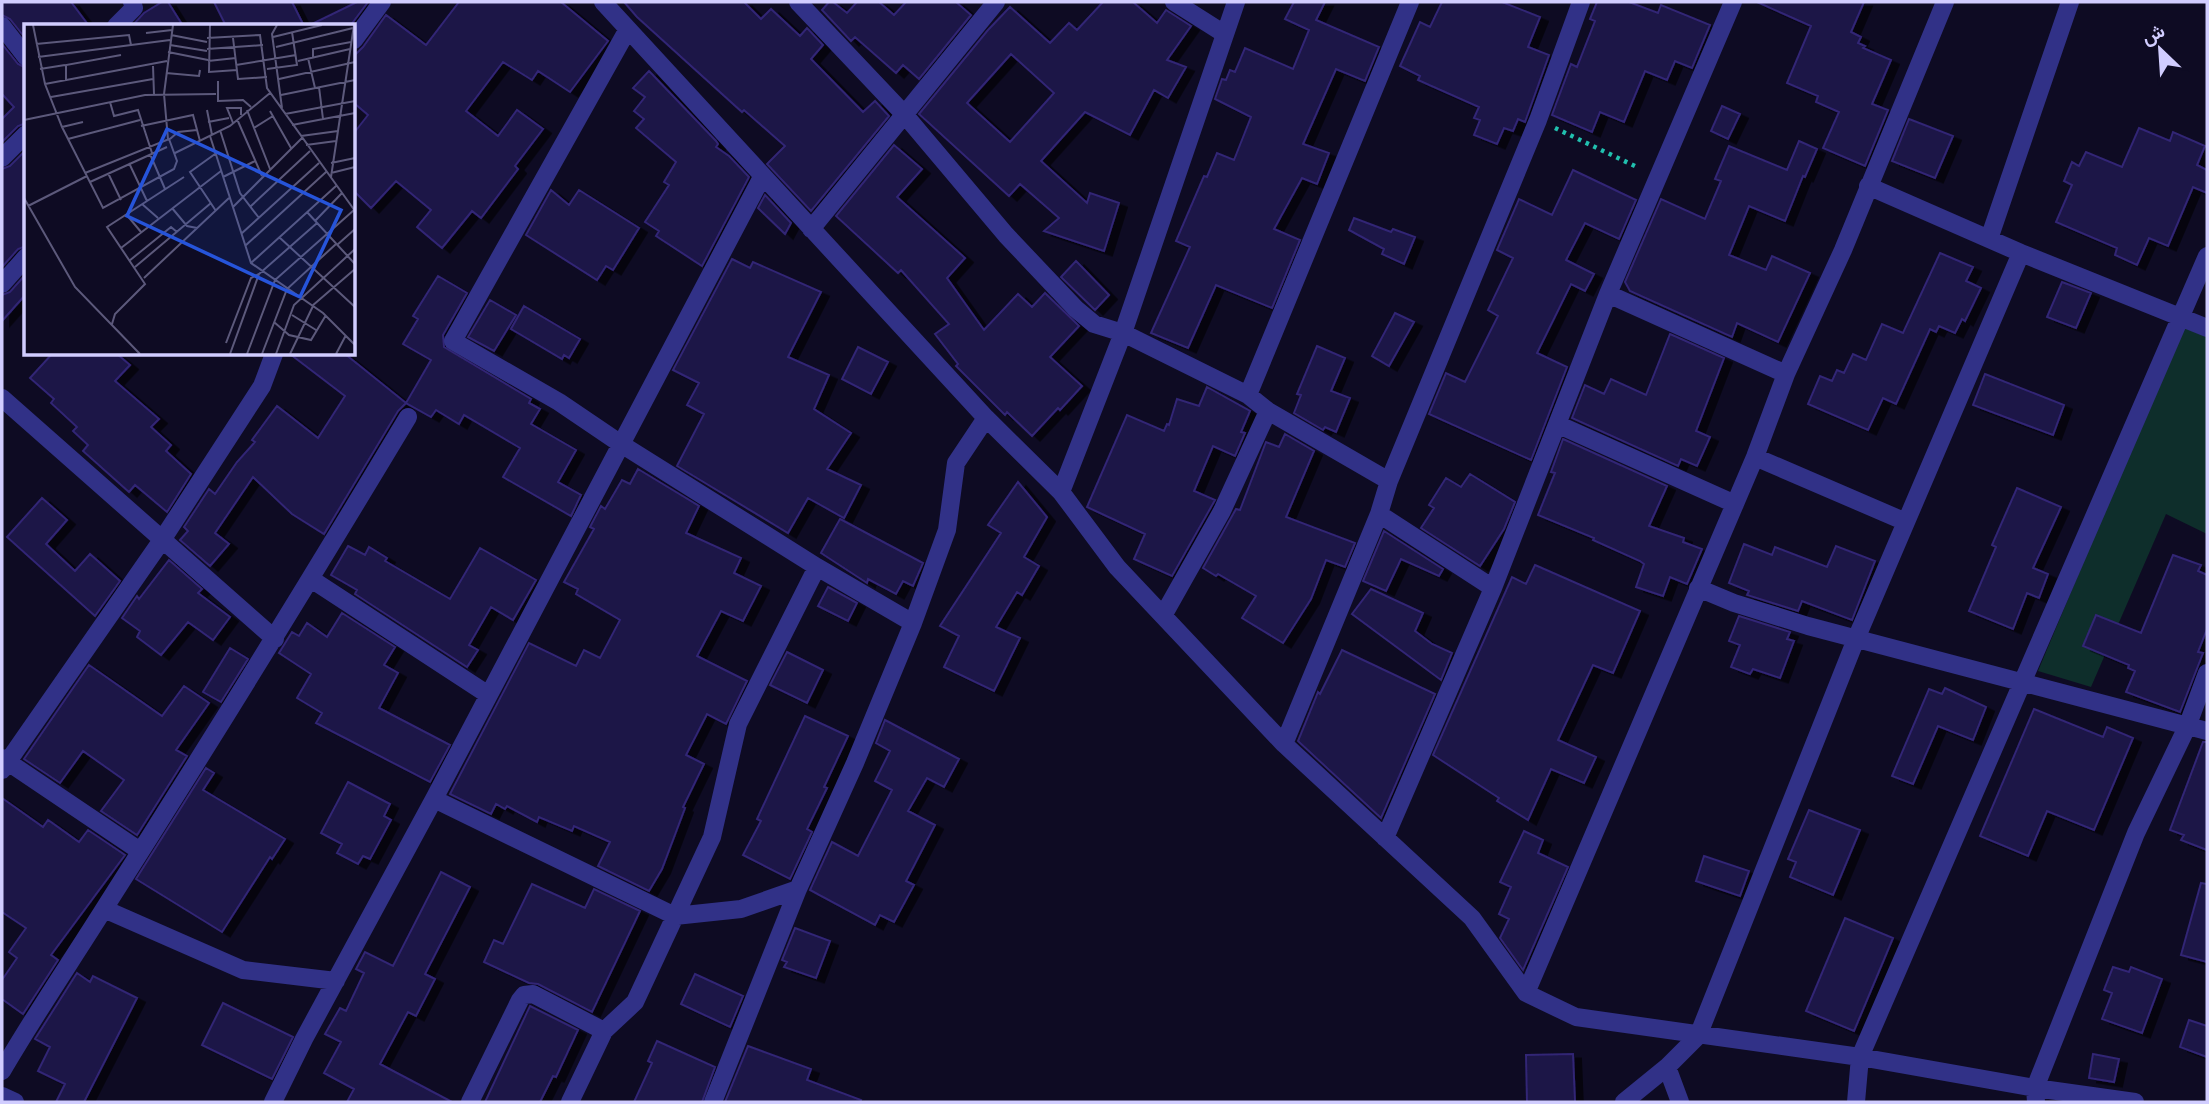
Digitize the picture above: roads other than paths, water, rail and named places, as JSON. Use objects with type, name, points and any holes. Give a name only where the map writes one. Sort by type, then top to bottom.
[{"type":"street","points":[[118,24],[134,8],[132,2]]},
{"type":"street","points":[[355,39],[382,2]]},
{"type":"street","points":[[603,2],[986,418],[1061,492],[1116,567],[1164,614],[1284,744],[1472,918],[1526,993],[1576,1017],[1860,1057],[2036,1095],[2135,1102]]},
{"type":"street","points":[[798,2],[904,114],[1006,235],[1076,309],[1094,324],[1123,333],[1248,395],[1268,411],[1389,481]]},
{"type":"street","points":[[811,229],[996,2]]},
{"type":"street","points":[[1174,2],[1223,33]]},
{"type":"street","points":[[1061,492],[1123,333],[1223,33],[1236,2]]},
{"type":"street","points":[[1248,395],[1410,2]]},
{"type":"street","points":[[1284,744],[1538,120],[1581,2]]},
{"type":"street","points":[[1385,838],[1493,588],[1608,294],[1733,2]]},
{"type":"street","points":[[1526,993],[1755,457],[1786,374],[1843,250],[1945,2]]},
{"type":"street","points":[[1989,239],[2070,2]]},
{"type":"street","points":[[2,26],[24,54]]},
{"type":"street","points":[[628,29],[453,341],[548,395],[817,567],[913,623]]},
{"type":"street","points":[[2,158],[24,136]]},
{"type":"street","points":[[276,1101],[336,981],[762,177]]},
{"type":"street","points":[[1868,186],[2021,253],[2207,328]]},
{"type":"street","points":[[1624,1102],[1667,1068],[1698,1036],[1856,639],[2021,253]]},
{"type":"street","points":[[1856,1102],[1860,1057],[2207,256]]},
{"type":"street","points":[[2,284],[24,259]]},
{"type":"street","points":[[1608,294],[1786,374]]},
{"type":"street","points":[[140,851],[4,763],[162,540],[262,386],[274,355]]},
{"type":"street","points":[[2,398],[275,639]]},
{"type":"street","points":[[1164,614],[1222,511],[1268,411]]},
{"type":"street","points":[[2,1071],[33,1016],[275,639],[408,416]]},
{"type":"street","points":[[713,1102],[799,889],[913,623],[947,530],[956,463],[986,418]]},
{"type":"street","points":[[1559,425],[1735,504]]},
{"type":"street","points":[[1755,457],[1906,522]]},
{"type":"street","points":[[1379,514],[1493,588]]},
{"type":"street","points":[[570,1102],[604,1031],[635,1002],[712,837],[738,724],[817,567]]},
{"type":"street","points":[[312,579],[487,694]]},
{"type":"street","points":[[1698,588],[1746,607],[1856,639],[2207,731]]},
{"type":"street","points":[[2036,1095],[2136,832],[2187,727],[2207,673]]},
{"type":"street","points":[[434,799],[675,916],[741,909],[799,889]]},
{"type":"street","points":[[104,909],[243,970],[336,981]]},
{"type":"street","points":[[470,1102],[524,995],[533,994],[604,1031]]},
{"type":"street","points":[[1667,1068],[1680,1102]]},
{"type":"street","points":[[2,1096],[15,1102]]}]
